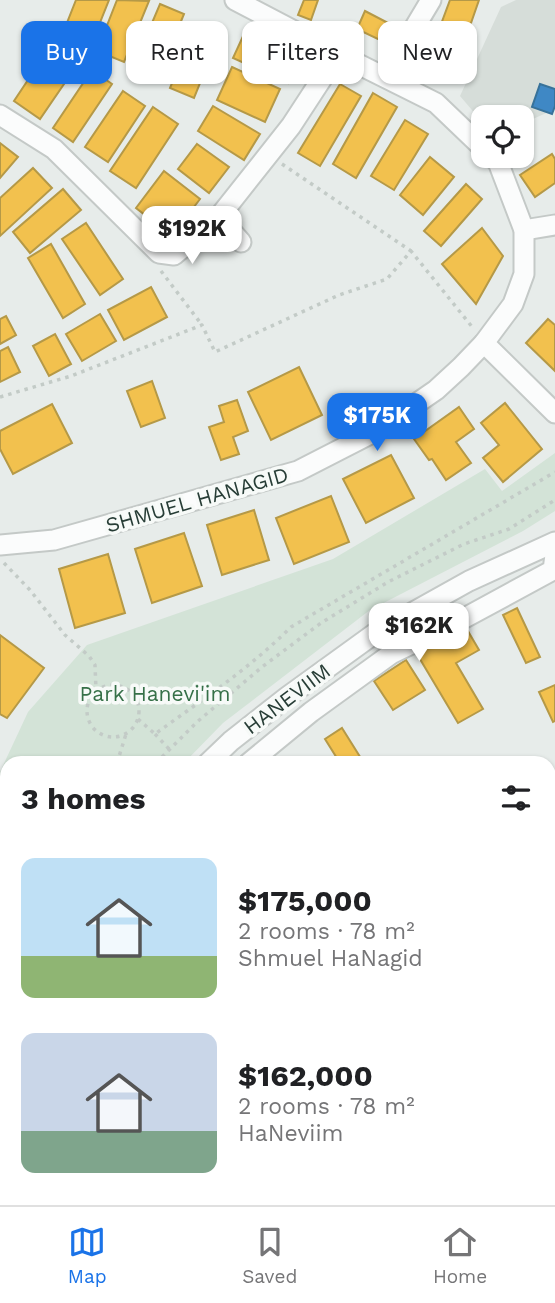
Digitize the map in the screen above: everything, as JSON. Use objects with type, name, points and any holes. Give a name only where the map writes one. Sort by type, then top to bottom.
[{"type":"street","points":[[236,0],[276,21]]},
{"type":"street","points":[[418,21],[431,0]]},
{"type":"street","points":[[0,115],[54,149],[159,253],[174,255],[219,217],[291,126],[318,84]]},
{"type":"street","points":[[399,84],[436,103],[471,137]]},
{"type":"street","name":"SHMUEL HANAGID","points":[[0,545],[54,540],[298,471],[378,430],[436,390],[484,343],[513,304],[524,274],[524,230],[500,168]]},
{"type":"street","points":[[219,217],[241,242]]},
{"type":"street","points":[[524,230],[555,225]]},
{"type":"street","points":[[484,343],[555,413]]},
{"type":"street","name":"HANEVIIM","points":[[215,756],[287,697],[374,634],[469,581],[555,542]]},
{"type":"street","name":"HANEVIIM","points":[[258,756],[311,712],[391,654],[553,570],[555,555]]},
{"type":"path","points":[[268,155],[411,251],[484,343]]},
{"type":"path","points":[[159,253],[157,266],[202,325],[215,352],[339,295],[387,279],[411,251]]},
{"type":"path","points":[[0,397],[71,376],[202,325]]},
{"type":"path","points":[[155,734],[268,650],[291,627],[555,472]]},
{"type":"path","points":[[162,756],[261,667],[321,623],[388,582],[464,544],[509,529],[555,500]]},
{"type":"path","points":[[0,558],[30,590],[65,635],[89,656],[95,665],[96,690]]},
{"type":"path","points":[[117,684],[128,689],[135,697],[139,708],[138,719],[126,734],[115,738],[103,736],[94,730],[88,721],[86,710],[89,699],[96,690],[117,684]]},
{"type":"path","points":[[138,719],[169,749]]},
{"type":"path","points":[[119,756],[126,734]]},
{"type":"shaded area","points":[[516,0],[555,0],[555,109],[534,119],[534,105],[471,105],[471,109],[460,96],[466,84],[477,84],[477,59],[501,7]]},
{"type":"green space","name":"Park Hanevi'im","points":[[555,453],[555,511],[523,531],[370,610],[223,723],[191,756],[7,756],[28,712],[87,645],[333,559],[485,469],[502,491]]},
{"type":"building: Homes","points":[[76,0],[109,0],[101,21],[68,21]]},
{"type":"building: Homes","points":[[117,0],[149,1],[141,21],[126,21],[124,62],[112,57],[112,21],[109,21]]},
{"type":"building: Homes","points":[[304,0],[318,0],[311,20],[298,15]]},
{"type":"building: Homes","points":[[450,0],[479,0],[472,21],[442,21]]},
{"type":"building: Homes","points":[[160,4],[184,14],[181,21],[153,21]]},
{"type":"building: Homes","points":[[365,11],[384,21],[378,21],[378,39],[364,32],[364,21],[361,21]]},
{"type":"building: Homes","points":[[242,38],[242,62],[233,58]]},
{"type":"building: Homes","points":[[232,67],[242,72],[242,84],[269,84],[280,89],[265,122],[217,100],[224,84],[228,84]]},
{"type":"building: Homes","points":[[25,84],[64,84],[40,119],[14,101]]},
{"type":"building: Homes","points":[[83,84],[112,84],[73,142],[53,128]]},
{"type":"building: Homes","points":[[172,84],[200,84],[194,98],[170,88]]},
{"type":"building: Homes","points":[[340,84],[361,96],[320,166],[298,153]]},
{"type":"building: Homes","points":[[123,91],[145,106],[108,162],[85,147]]},
{"type":"building: Homes","points":[[373,93],[397,107],[356,178],[333,164]]},
{"type":"building: Homes","points":[[213,106],[260,134],[244,160],[198,131]]},
{"type":"building: Homes","points":[[153,107],[178,124],[136,188],[110,171]]},
{"type":"building: Homes","points":[[405,120],[428,134],[394,190],[371,176]]},
{"type":"building: Homes","points":[[0,143],[18,157],[0,178]]},
{"type":"building: Homes","points":[[197,144],[229,167],[209,193],[178,169]]},
{"type":"building: Homes","points":[[552,154],[555,159],[555,183],[535,197],[520,175]]},
{"type":"building: Homes","points":[[430,157],[454,177],[423,215],[400,195]]},
{"type":"building: Homes","points":[[33,168],[52,188],[0,236],[0,198]]},
{"type":"building: Homes","points":[[164,171],[200,199],[172,236],[136,208]]},
{"type":"building: Homes","points":[[466,184],[482,199],[441,246],[424,231]]},
{"type":"building: Homes","points":[[63,189],[81,210],[30,253],[13,232]]},
{"type":"building: Homes","points":[[86,223],[123,279],[100,295],[62,239]]},
{"type":"building: Homes","points":[[482,228],[503,256],[476,304],[442,264]]},
{"type":"building: Homes","points":[[51,244],[85,304],[63,318],[28,258]]},
{"type":"building: Homes","points":[[151,287],[167,317],[124,340],[108,310]]},
{"type":"building: Homes","points":[[100,314],[116,341],[82,361],[66,334]]},
{"type":"building: Homes","points":[[6,316],[16,335],[0,344],[0,319]]},
{"type":"building: Homes","points":[[548,319],[555,325],[555,371],[526,343]]},
{"type":"building: Homes","points":[[55,334],[71,364],[49,376],[33,346]]},
{"type":"building: Homes","points":[[8,347],[20,372],[0,382],[0,351]]},
{"type":"building: Homes","points":[[299,367],[322,415],[271,440],[248,392]]},
{"type":"building: Homes","points":[[152,381],[165,418],[141,427],[127,391]]},
{"type":"building: Homes","points":[[237,400],[248,431],[233,437],[239,454],[221,460],[209,427],[224,422],[219,406]]},
{"type":"building: Homes","points":[[505,403],[542,449],[503,482],[483,458],[499,445],[481,423]]},
{"type":"building: Homes","points":[[52,404],[72,443],[13,474],[0,449],[0,431]]},
{"type":"building: Homes","points":[[459,407],[474,429],[456,442],[471,463],[446,480],[414,439]]},
{"type":"building: Homes","points":[[391,455],[414,498],[366,523],[343,479]]},
{"type":"building: Homes","points":[[331,496],[349,542],[294,564],[276,518]]},
{"type":"building: Homes","points":[[254,510],[269,560],[222,575],[207,525]]},
{"type":"building: Homes","points":[[184,533],[202,586],[152,603],[135,549]]},
{"type":"building: Homes","points":[[108,554],[125,613],[75,628],[59,569]]},
{"type":"building: Homes","points":[[517,608],[540,657],[526,663],[503,615]]},
{"type":"building: Homes","points":[[465,626],[479,650],[456,663],[483,709],[458,723],[417,654]]},
{"type":"building: Homes","points":[[0,635],[44,668],[7,718],[0,714]]},
{"type":"building: Homes","points":[[406,660],[425,690],[393,710],[374,681]]},
{"type":"building: Homes","points":[[555,685],[555,721],[553,722],[539,692]]},
{"type":"building: Homes","points":[[342,728],[360,756],[336,756],[325,739]]},
{"type":"building: Schools","points":[[540,84],[555,89],[552,114],[533,105]]}]
